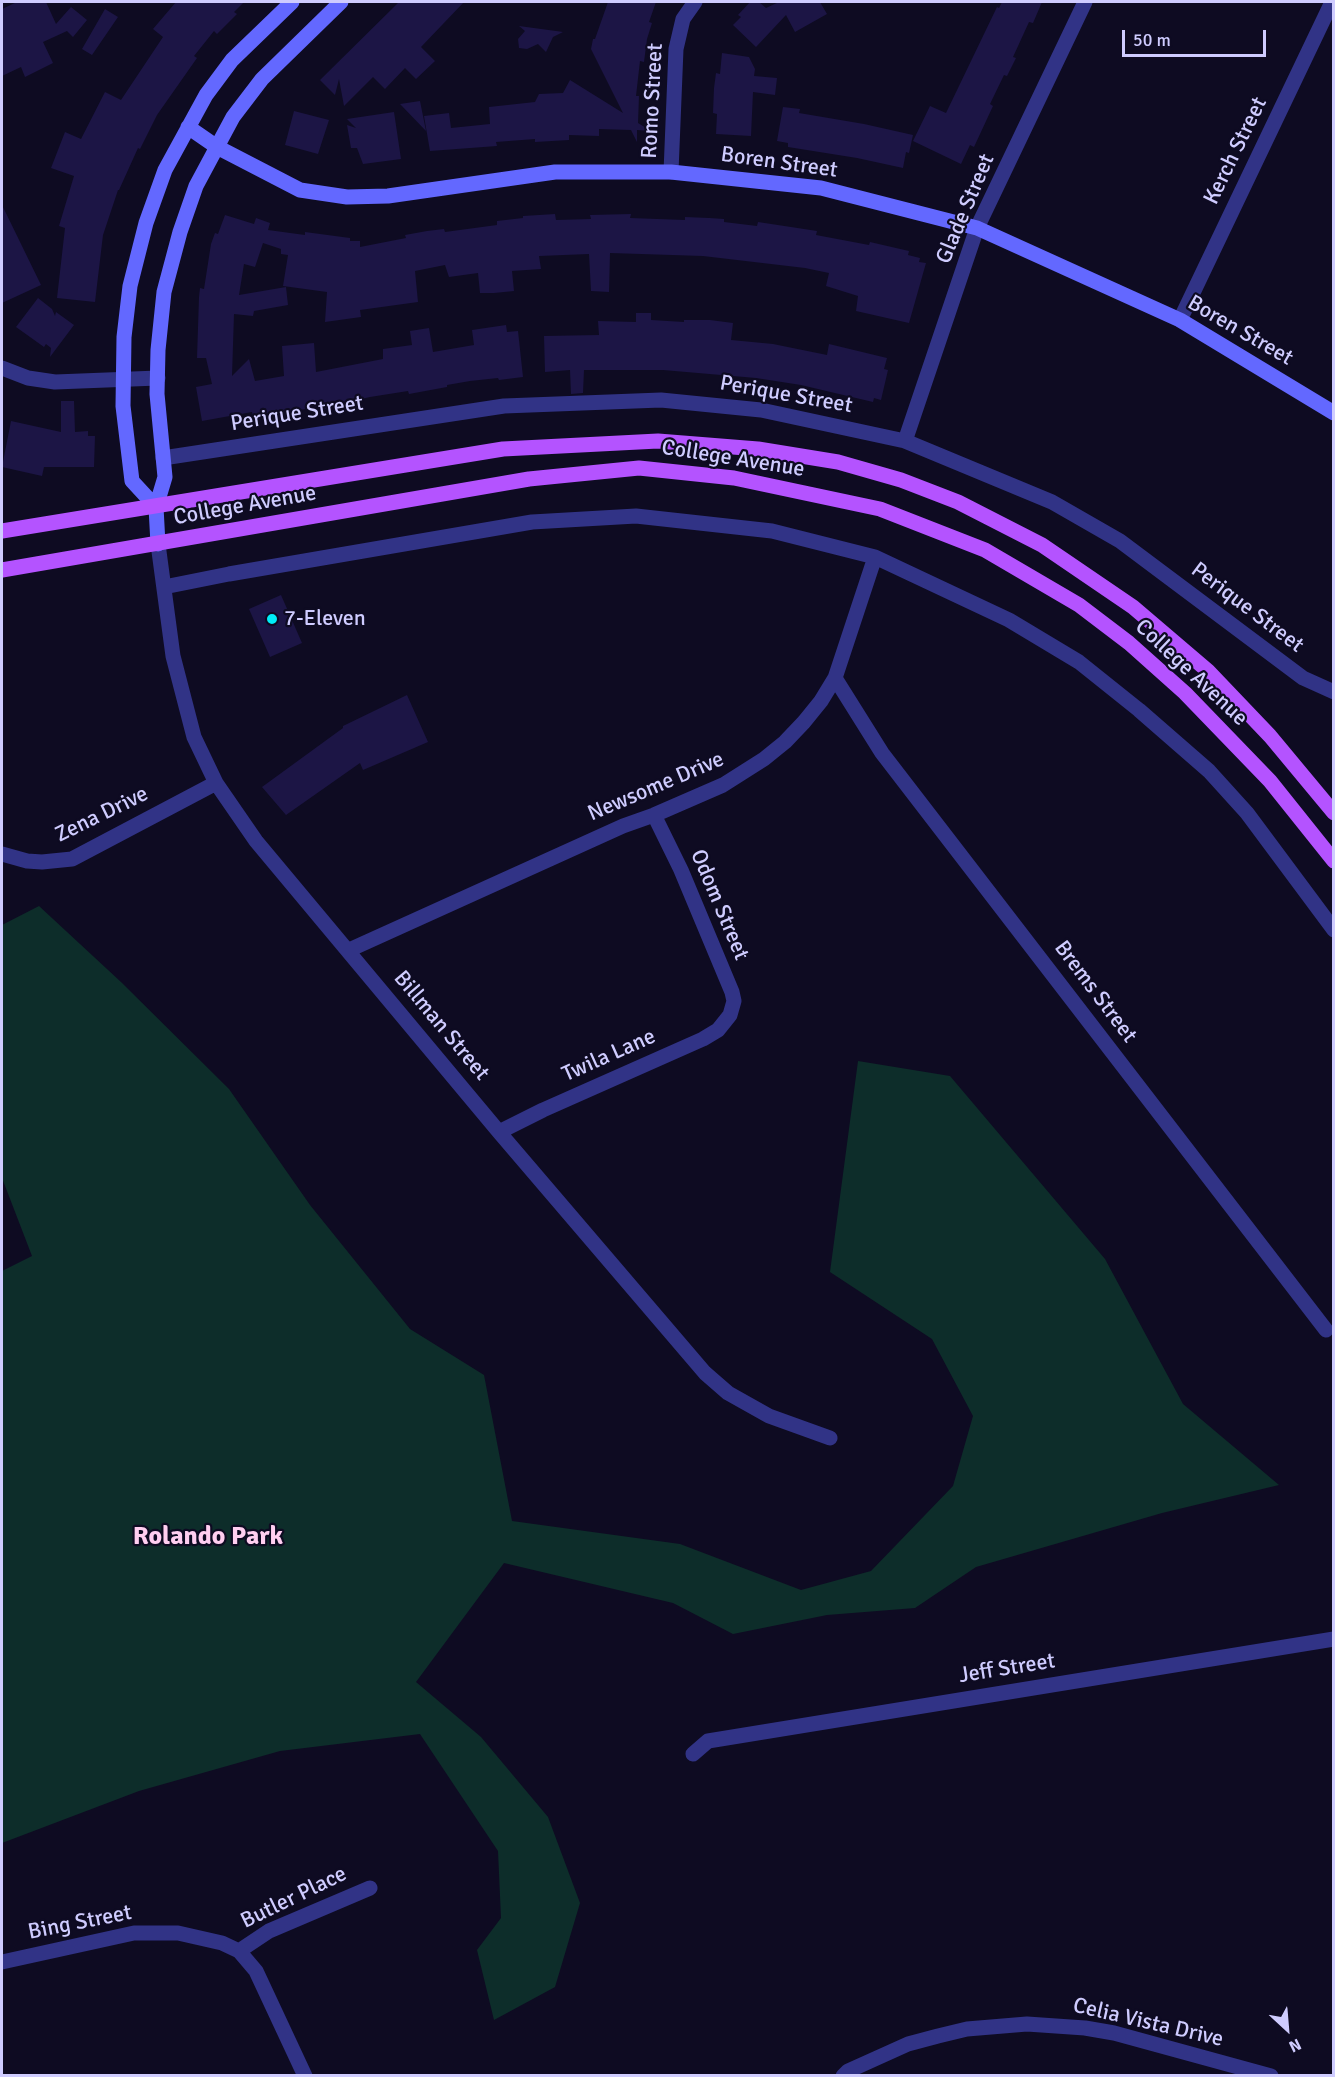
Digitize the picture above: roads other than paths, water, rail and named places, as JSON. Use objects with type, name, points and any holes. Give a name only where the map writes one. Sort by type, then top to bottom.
[{"type":"main road","name":"College Avenue","points":[[2,531],[503,449],[658,441],[758,449],[838,462],[901,480],[958,502],[1042,545],[1133,607],[1208,671],[1270,736],[1334,813]]},
{"type":"main road","name":"College Avenue","points":[[2,570],[529,479],[639,468],[734,478],[880,509],[985,550],[1079,605],[1129,643],[1185,693],[1269,781],[1334,861]]},
{"type":"street","points":[[156,507],[132,481],[124,415],[124,337],[130,286],[146,223],[165,170],[206,95],[232,60],[292,2]]},
{"type":"street","points":[[158,544],[156,507],[165,477],[159,425],[158,350],[164,292],[180,231],[196,186],[233,117],[262,79],[341,2]]},
{"type":"street","name":"Romo Street","points":[[671,172],[676,49],[683,19],[695,2]]},
{"type":"street","name":"Glade Street","points":[[905,441],[977,228],[1084,2]]},
{"type":"street","name":"Kerch Street","points":[[1180,320],[1332,2]]},
{"type":"street","name":"Boren Street","points":[[188,127],[217,147],[300,190],[347,197],[388,196],[555,172],[671,172],[821,188],[977,228],[1180,320],[1334,413]]},
{"type":"street","points":[[2,368],[28,378],[55,382],[158,378]]},
{"type":"street","name":"Perique Street","points":[[163,458],[504,406],[661,400],[761,410],[905,441],[1052,502],[1120,542],[1303,678],[1334,692]]},
{"type":"street","points":[[164,588],[229,574],[532,522],[636,516],[772,531],[875,557],[1009,620],[1079,662],[1139,710],[1209,771],[1247,813],[1334,930]]},
{"type":"street","name":"Billman Street","points":[[158,544],[173,657],[194,737],[216,783],[256,841],[499,1132],[705,1373],[728,1393],[770,1416],[830,1438]]},
{"type":"street","name":"Newsome Drive","points":[[349,950],[622,826],[654,815],[723,785],[765,759],[804,722],[835,678],[875,557]]},
{"type":"street","name":"Brems Street","points":[[835,678],[882,753],[1326,1330]]},
{"type":"street","name":"Zena Drive","points":[[2,854],[27,861],[72,859],[216,783]]},
{"type":"street","name":"Odom Street","points":[[654,815],[681,870],[732,992],[734,1001],[730,1014]]},
{"type":"street","name":"Twila Lane","points":[[499,1132],[703,1039],[718,1030],[730,1014]]},
{"type":"street","name":"Jeff Street","points":[[693,1754],[708,1741],[1334,1639]]},
{"type":"street","name":"Butler Place","points":[[239,1951],[269,1931],[370,1888]]},
{"type":"street","name":"Bing Street","points":[[2,1962],[134,1933],[178,1934],[222,1943],[239,1951]]},
{"type":"street","points":[[239,1951],[256,1971],[305,2076]]},
{"type":"street","name":"Celia Vista Drive","points":[[843,2076],[848,2071],[928,2038],[967,2029],[1027,2024],[1086,2028],[1114,2033],[1271,2076]]},
{"type":"place","name":"7-Eleven","points":[[272,619]]},
{"type":"district","name":"Rolando Park","points":[[208,1537]]}]
